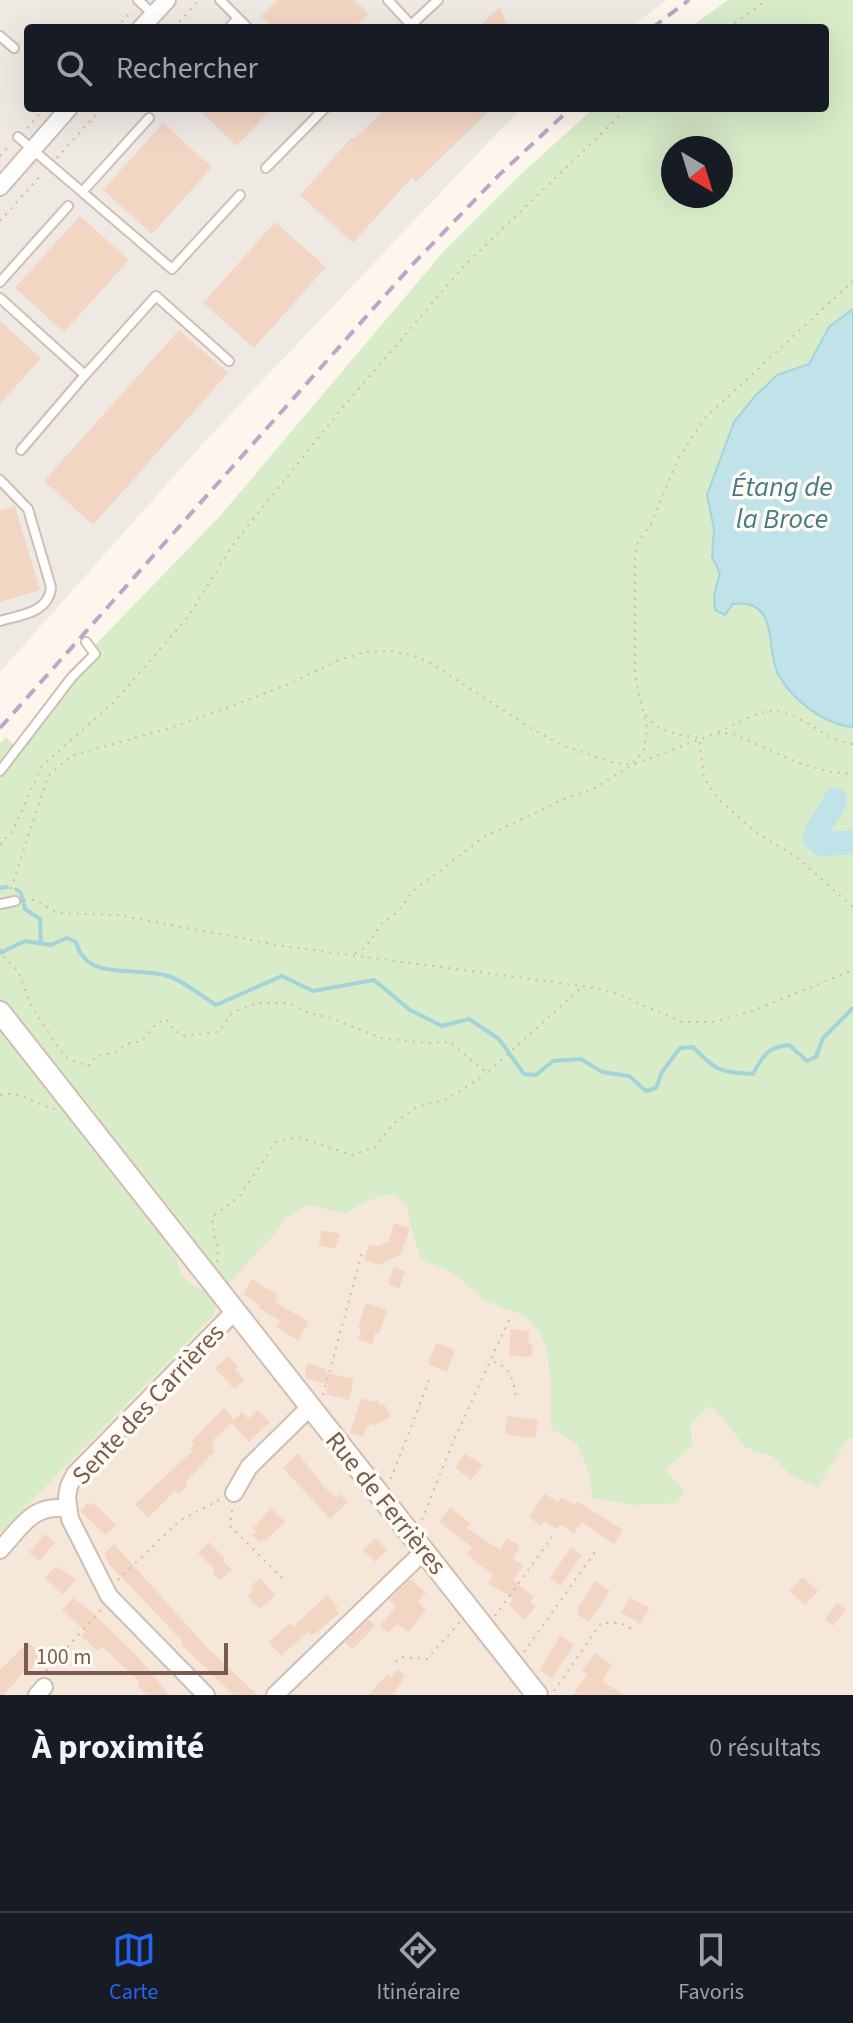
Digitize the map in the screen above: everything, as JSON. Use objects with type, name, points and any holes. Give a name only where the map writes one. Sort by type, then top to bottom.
[{"type":"street","points":[[145,24],[167,0]]},
{"type":"street","points":[[0,187],[65,112]]},
{"type":"street","name":"Rue de Ferrières","points":[[0,1012],[537,1695]]},
{"type":"street","name":"Sente des Carrières","points":[[0,1550],[34,1513],[43,1508],[68,1509],[69,1486],[75,1474],[235,1311]]},
{"type":"street","points":[[234,1493],[249,1467],[313,1413]]},
{"type":"street","points":[[68,1509],[70,1519],[109,1596],[206,1695]]},
{"type":"street","points":[[275,1695],[418,1544]]},
{"type":"lane","points":[[220,0],[244,24]]},
{"type":"lane","points":[[388,0],[410,24]]},
{"type":"lane","points":[[412,24],[438,0]]},
{"type":"lane","points":[[139,1],[153,15]]},
{"type":"lane","points":[[233,24],[238,18]]},
{"type":"lane","points":[[0,36],[14,48]]},
{"type":"lane","points":[[266,168],[321,112]]},
{"type":"lane","points":[[83,191],[149,118]]},
{"type":"lane","points":[[18,137],[172,269],[240,195]]},
{"type":"lane","points":[[0,282],[68,206]]},
{"type":"lane","points":[[21,450],[156,296],[229,361]]},
{"type":"lane","points":[[0,298],[85,375]]},
{"type":"lane","points":[[0,621],[38,610],[51,596],[28,509],[2,485]]},
{"type":"lane","points":[[0,771],[72,677],[95,654],[86,642]]},
{"type":"lane","points":[[1,904],[15,901]]},
{"type":"path","points":[[178,24],[199,0]]},
{"type":"path","points":[[734,24],[767,0]]},
{"type":"path","points":[[119,24],[139,1]]},
{"type":"path","points":[[0,845],[13,830],[42,766],[112,704],[188,617],[234,543],[339,412],[464,266],[623,112]]},
{"type":"path","points":[[631,765],[644,750],[647,735],[635,676],[635,554],[638,542],[651,524],[678,459],[705,418],[853,281]]},
{"type":"path","points":[[1,904],[18,873],[48,776],[58,764],[71,756],[173,727],[229,707],[365,652],[391,651],[431,663],[547,737],[590,756],[631,765]]},
{"type":"path","points":[[354,954],[365,948],[382,923],[398,912],[413,891],[484,837],[564,799],[593,789],[631,765],[769,710],[792,715],[826,735],[853,744]]},
{"type":"path","points":[[645,714],[652,724],[667,732],[699,738]]},
{"type":"path","points":[[714,734],[731,733],[801,764],[853,774]]},
{"type":"path","points":[[699,738],[704,778],[718,799],[757,833],[795,856],[853,907]]},
{"type":"path","points":[[27,900],[35,900],[58,913],[118,915],[283,946],[496,977],[583,986],[612,992],[682,1022],[712,1022],[750,1012],[853,970]]},
{"type":"path","points":[[0,949],[18,971],[31,1005],[55,1043],[68,1059],[88,1066],[96,1056],[114,1053],[126,1044],[141,1041],[157,1023],[166,1019],[183,1036],[218,1032],[233,1012],[258,1003],[289,1003],[381,1038],[450,1042],[487,1073]]},
{"type":"path","points":[[206,1275],[216,1267],[219,1255],[211,1229],[213,1216],[239,1197],[276,1142],[298,1137],[352,1155],[375,1147],[394,1123],[417,1107],[447,1099],[487,1073],[583,986]]},
{"type":"path","points":[[0,1095],[18,1092],[43,1106],[59,1110],[74,1108]]},
{"type":"path","points":[[313,1413],[362,1253]]},
{"type":"path","points":[[418,1544],[452,1444],[509,1320]]},
{"type":"path","points":[[492,1361],[502,1365],[514,1379],[516,1398]]},
{"type":"path","points":[[380,1496],[389,1487],[431,1375]]},
{"type":"path","points":[[234,1493],[230,1526],[283,1579]]},
{"type":"path","points":[[40,1691],[46,1671],[103,1607],[115,1584],[179,1521],[234,1493]]},
{"type":"path","points":[[488,1631],[496,1614],[552,1537]]},
{"type":"path","points":[[514,1666],[595,1552]]},
{"type":"path","points":[[396,1662],[401,1657],[427,1659],[472,1610]]},
{"type":"path","points":[[551,1695],[601,1623],[621,1623],[634,1631]]},
{"type":"shaded area","points":[[0,0],[667,0],[634,24],[24,24],[24,112],[517,112],[207,439],[0,672]]},
{"type":"shaded area","points":[[390,1194],[406,1204],[422,1259],[454,1274],[484,1300],[528,1318],[538,1331],[546,1347],[551,1379],[551,1429],[577,1444],[590,1477],[665,1470],[692,1446],[691,1424],[710,1406],[744,1447],[773,1457],[790,1475],[853,1437],[853,1695],[0,1695],[0,1453],[157,1204],[277,1231],[286,1218],[309,1205],[344,1214],[365,1202]]},
{"type":"green space","points":[[728,0],[853,0],[853,309],[829,327],[809,364],[777,375],[734,422],[707,495],[714,529],[712,557],[720,573],[714,596],[753,606],[760,611],[770,631],[776,670],[788,689],[820,715],[853,727],[853,1437],[849,1438],[817,1487],[790,1475],[773,1457],[744,1447],[710,1406],[691,1424],[692,1446],[665,1470],[684,1491],[677,1503],[633,1505],[592,1498],[590,1477],[577,1444],[551,1429],[551,1379],[546,1347],[538,1331],[528,1318],[484,1300],[454,1274],[421,1259],[406,1204],[390,1194],[365,1202],[344,1214],[309,1205],[286,1218],[226,1286],[157,1204],[144,1224],[154,1219],[167,1234],[183,1276],[211,1295],[214,1315],[0,1533],[0,743],[6,737],[14,745],[71,670],[220,516],[444,251],[520,175],[590,112],[829,112],[829,24],[695,24]]},
{"type":"water","name":"Étang de la Broce","points":[[853,309],[853,727],[820,716],[791,693],[778,674],[768,627],[758,609],[748,604],[733,604],[725,615],[715,610],[714,596],[720,573],[712,557],[714,529],[707,495],[734,422],[777,375],[809,364],[829,327]]},
{"type":"building","points":[[277,0],[355,0],[368,14],[357,24],[269,24],[261,16]]},
{"type":"building","points":[[500,7],[506,24],[481,24]]},
{"type":"building","points":[[201,112],[268,112],[237,146]]},
{"type":"building","points":[[383,112],[488,112],[416,182],[412,177],[353,243],[300,195],[352,137],[354,139]]},
{"type":"building","points":[[163,123],[212,167],[152,234],[103,190]]},
{"type":"building","points":[[80,216],[129,260],[64,332],[15,288]]},
{"type":"building","points":[[275,222],[326,267],[254,348],[203,303]]},
{"type":"building","points":[[0,321],[41,358],[0,404]]},
{"type":"building","points":[[179,330],[228,373],[93,525],[44,481]]},
{"type":"building","points":[[15,506],[40,590],[0,602],[0,510]]},
{"type":"building","points":[[394,1223],[410,1228],[401,1254],[379,1265],[364,1260],[369,1245],[376,1247],[389,1241]]},
{"type":"building","points":[[322,1230],[340,1234],[335,1249],[318,1245]]},
{"type":"building","points":[[394,1267],[405,1271],[399,1289],[388,1284]]},
{"type":"building","points":[[252,1279],[278,1295],[275,1302],[309,1322],[298,1340],[276,1327],[280,1321],[243,1294]]},
{"type":"building","points":[[366,1303],[387,1310],[372,1344],[358,1339],[361,1329],[358,1327]]},
{"type":"building","points":[[511,1329],[529,1331],[532,1354],[527,1357],[509,1355]]},
{"type":"building","points":[[436,1343],[455,1350],[447,1372],[428,1364]]},
{"type":"building","points":[[228,1356],[245,1380],[234,1389],[215,1368]]},
{"type":"building","points":[[307,1363],[326,1369],[325,1372],[354,1379],[349,1400],[326,1394],[329,1385],[305,1378]]},
{"type":"building","points":[[361,1398],[374,1402],[377,1399],[391,1416],[376,1425],[367,1426],[363,1437],[350,1433]]},
{"type":"building","points":[[224,1408],[234,1420],[212,1441],[215,1451],[185,1483],[188,1486],[179,1494],[175,1491],[148,1518],[135,1504],[193,1451],[190,1448],[194,1444],[192,1441]]},
{"type":"building","points":[[258,1410],[270,1422],[249,1442],[231,1423],[242,1412],[248,1419]]},
{"type":"building","points":[[508,1416],[538,1420],[535,1438],[505,1432]]},
{"type":"building","points":[[298,1453],[324,1487],[336,1498],[340,1494],[348,1502],[330,1519],[283,1468]]},
{"type":"building","points":[[465,1454],[483,1465],[471,1480],[455,1468]]},
{"type":"building","points":[[545,1494],[558,1502],[561,1497],[574,1505],[577,1501],[623,1530],[614,1544],[582,1522],[574,1533],[561,1525],[557,1529],[544,1521],[541,1526],[529,1517]]},
{"type":"building","points":[[88,1502],[93,1506],[95,1504],[116,1525],[106,1535],[80,1511]]},
{"type":"building","points":[[450,1507],[470,1523],[467,1528],[500,1550],[507,1538],[520,1546],[513,1559],[523,1565],[513,1580],[534,1597],[530,1602],[536,1606],[524,1620],[509,1605],[514,1599],[488,1583],[493,1575],[467,1554],[472,1547],[439,1522]]},
{"type":"building","points":[[271,1508],[285,1522],[265,1541],[259,1542],[252,1535],[256,1531],[253,1528]]},
{"type":"building","points":[[45,1534],[55,1543],[39,1561],[29,1552]]},
{"type":"building","points":[[375,1538],[387,1550],[375,1562],[363,1550]]},
{"type":"building","points":[[209,1542],[232,1570],[220,1580],[212,1572],[215,1570],[198,1553]]},
{"type":"building","points":[[114,1544],[205,1645],[257,1695],[234,1695],[181,1644],[183,1642],[109,1564],[104,1554]]},
{"type":"building","points":[[571,1547],[582,1555],[560,1586],[550,1578]]},
{"type":"building","points":[[56,1566],[76,1580],[63,1595],[45,1578]]},
{"type":"building","points":[[803,1577],[818,1591],[805,1605],[789,1591]]},
{"type":"building","points":[[260,1578],[275,1595],[260,1609],[247,1596],[254,1590],[251,1586]]},
{"type":"building","points":[[411,1579],[426,1593],[418,1602],[426,1610],[408,1632],[397,1624],[388,1633],[380,1625],[396,1607],[389,1600]]},
{"type":"building","points":[[596,1581],[610,1591],[589,1622],[577,1614],[580,1610],[577,1608]]},
{"type":"building","points":[[327,1595],[338,1607],[335,1610],[339,1613],[317,1632],[311,1635],[308,1632],[281,1656],[269,1642],[290,1623],[293,1627]]},
{"type":"building","points":[[73,1598],[140,1659],[169,1695],[147,1695],[137,1685],[140,1682],[102,1646],[98,1651],[81,1636],[85,1631],[62,1610]]},
{"type":"building","points":[[630,1598],[650,1608],[640,1624],[621,1612]]},
{"type":"building","points":[[837,1603],[846,1610],[833,1626],[825,1619]]},
{"type":"building","points":[[369,1619],[375,1626],[352,1650],[345,1642]]},
{"type":"building","points":[[560,1636],[574,1645],[552,1678],[540,1670]]},
{"type":"building","points":[[28,1642],[41,1654],[37,1662],[29,1671],[26,1669],[4,1695],[0,1695],[0,1670]]},
{"type":"building","points":[[595,1653],[612,1665],[602,1681],[624,1695],[573,1695],[587,1674],[582,1671]]},
{"type":"building","points":[[397,1669],[405,1676],[393,1695],[368,1695],[388,1674],[391,1677]]},
{"type":"waterway","points":[[835,800],[815,838],[821,844],[853,842]]},
{"type":"waterway","points":[[0,888],[7,887]]},
{"type":"waterway","points":[[16,889],[21,893],[25,909],[40,919],[41,943]]},
{"type":"waterway","points":[[0,953],[25,941],[51,945],[67,938],[76,942],[90,963],[101,968],[168,976],[216,1005],[282,976],[313,991],[374,980],[410,1010],[442,1026],[469,1019],[499,1039],[524,1074],[536,1075],[553,1061],[581,1059],[602,1072],[629,1076],[646,1091],[656,1088],[662,1072],[680,1048],[693,1047],[719,1069],[741,1073],[753,1074],[766,1054],[782,1046],[789,1045],[807,1061],[816,1057],[823,1038],[853,1008]]},
{"type":"railway","points":[[657,24],[689,0]]},
{"type":"railway","points":[[0,728],[413,264],[498,176],[567,112]]}]
